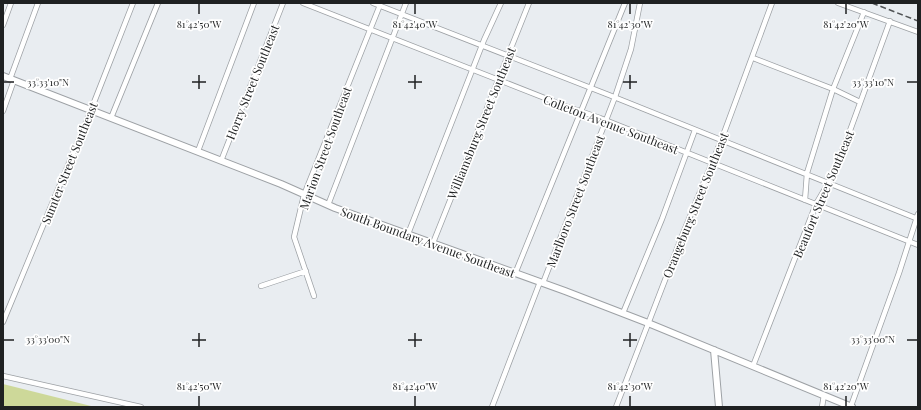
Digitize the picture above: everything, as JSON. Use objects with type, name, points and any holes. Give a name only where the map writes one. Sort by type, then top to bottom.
[{"type":"street","points":[[3,25],[11,3]]},
{"type":"street","points":[[3,111],[12,79],[38,3]]},
{"type":"street","name":"Sumter Street Southeast","points":[[3,322],[91,110],[133,3]]},
{"type":"street","name":"Sumter Street Southeast","points":[[111,118],[158,3]]},
{"type":"street","points":[[198,151],[254,3]]},
{"type":"street","name":"Horry Street Southeast","points":[[221,161],[283,3]]},
{"type":"street","name":"Colleton Avenue Southeast","points":[[304,3],[816,204],[918,246]]},
{"type":"street","name":"Colleton Avenue Southeast","points":[[372,3],[380,4],[401,15],[615,97],[722,141],[918,217]]},
{"type":"street","name":"Marion Street Southeast","points":[[328,205],[406,3]]},
{"type":"street","points":[[408,234],[482,46],[501,3]]},
{"type":"street","name":"Williamsburg Street Southeast","points":[[433,244],[529,3]]},
{"type":"street","points":[[515,274],[592,89],[625,3]]},
{"type":"street","name":"Marlboro Street Southeast","points":[[492,407],[615,97],[630,49],[640,3]]},
{"type":"street","name":"Orangeburg Street Southeast","points":[[616,407],[648,323],[722,141],[772,3]]},
{"type":"street","points":[[838,3],[918,32]]},
{"type":"street","name":"Marion Street Southeast","points":[[314,296],[294,237],[304,195],[371,30],[380,4]]},
{"type":"street","name":"Beaufort Street Southeast","points":[[805,200],[807,173],[833,89],[864,12]]},
{"type":"street","name":"Beaufort Street Southeast","points":[[753,366],[816,204],[829,182],[890,21]]},
{"type":"street","points":[[753,58],[833,89],[860,102]]},
{"type":"street","name":"South Boundary Avenue Southeast","points":[[3,76],[198,151],[328,205],[623,313],[852,407]]},
{"type":"street","points":[[623,313],[662,219],[685,153],[695,130]]},
{"type":"street","points":[[852,407],[918,217]]},
{"type":"street","points":[[261,286],[306,271]]},
{"type":"street","points":[[714,350],[719,407]]},
{"type":"street","points":[[3,376],[141,407]]},
{"type":"street","points":[[822,407],[824,395]]},
{"type":"green space","points":[[3,384],[95,407],[3,407]]},
{"type":"railway","points":[[872,3],[918,21]]}]
